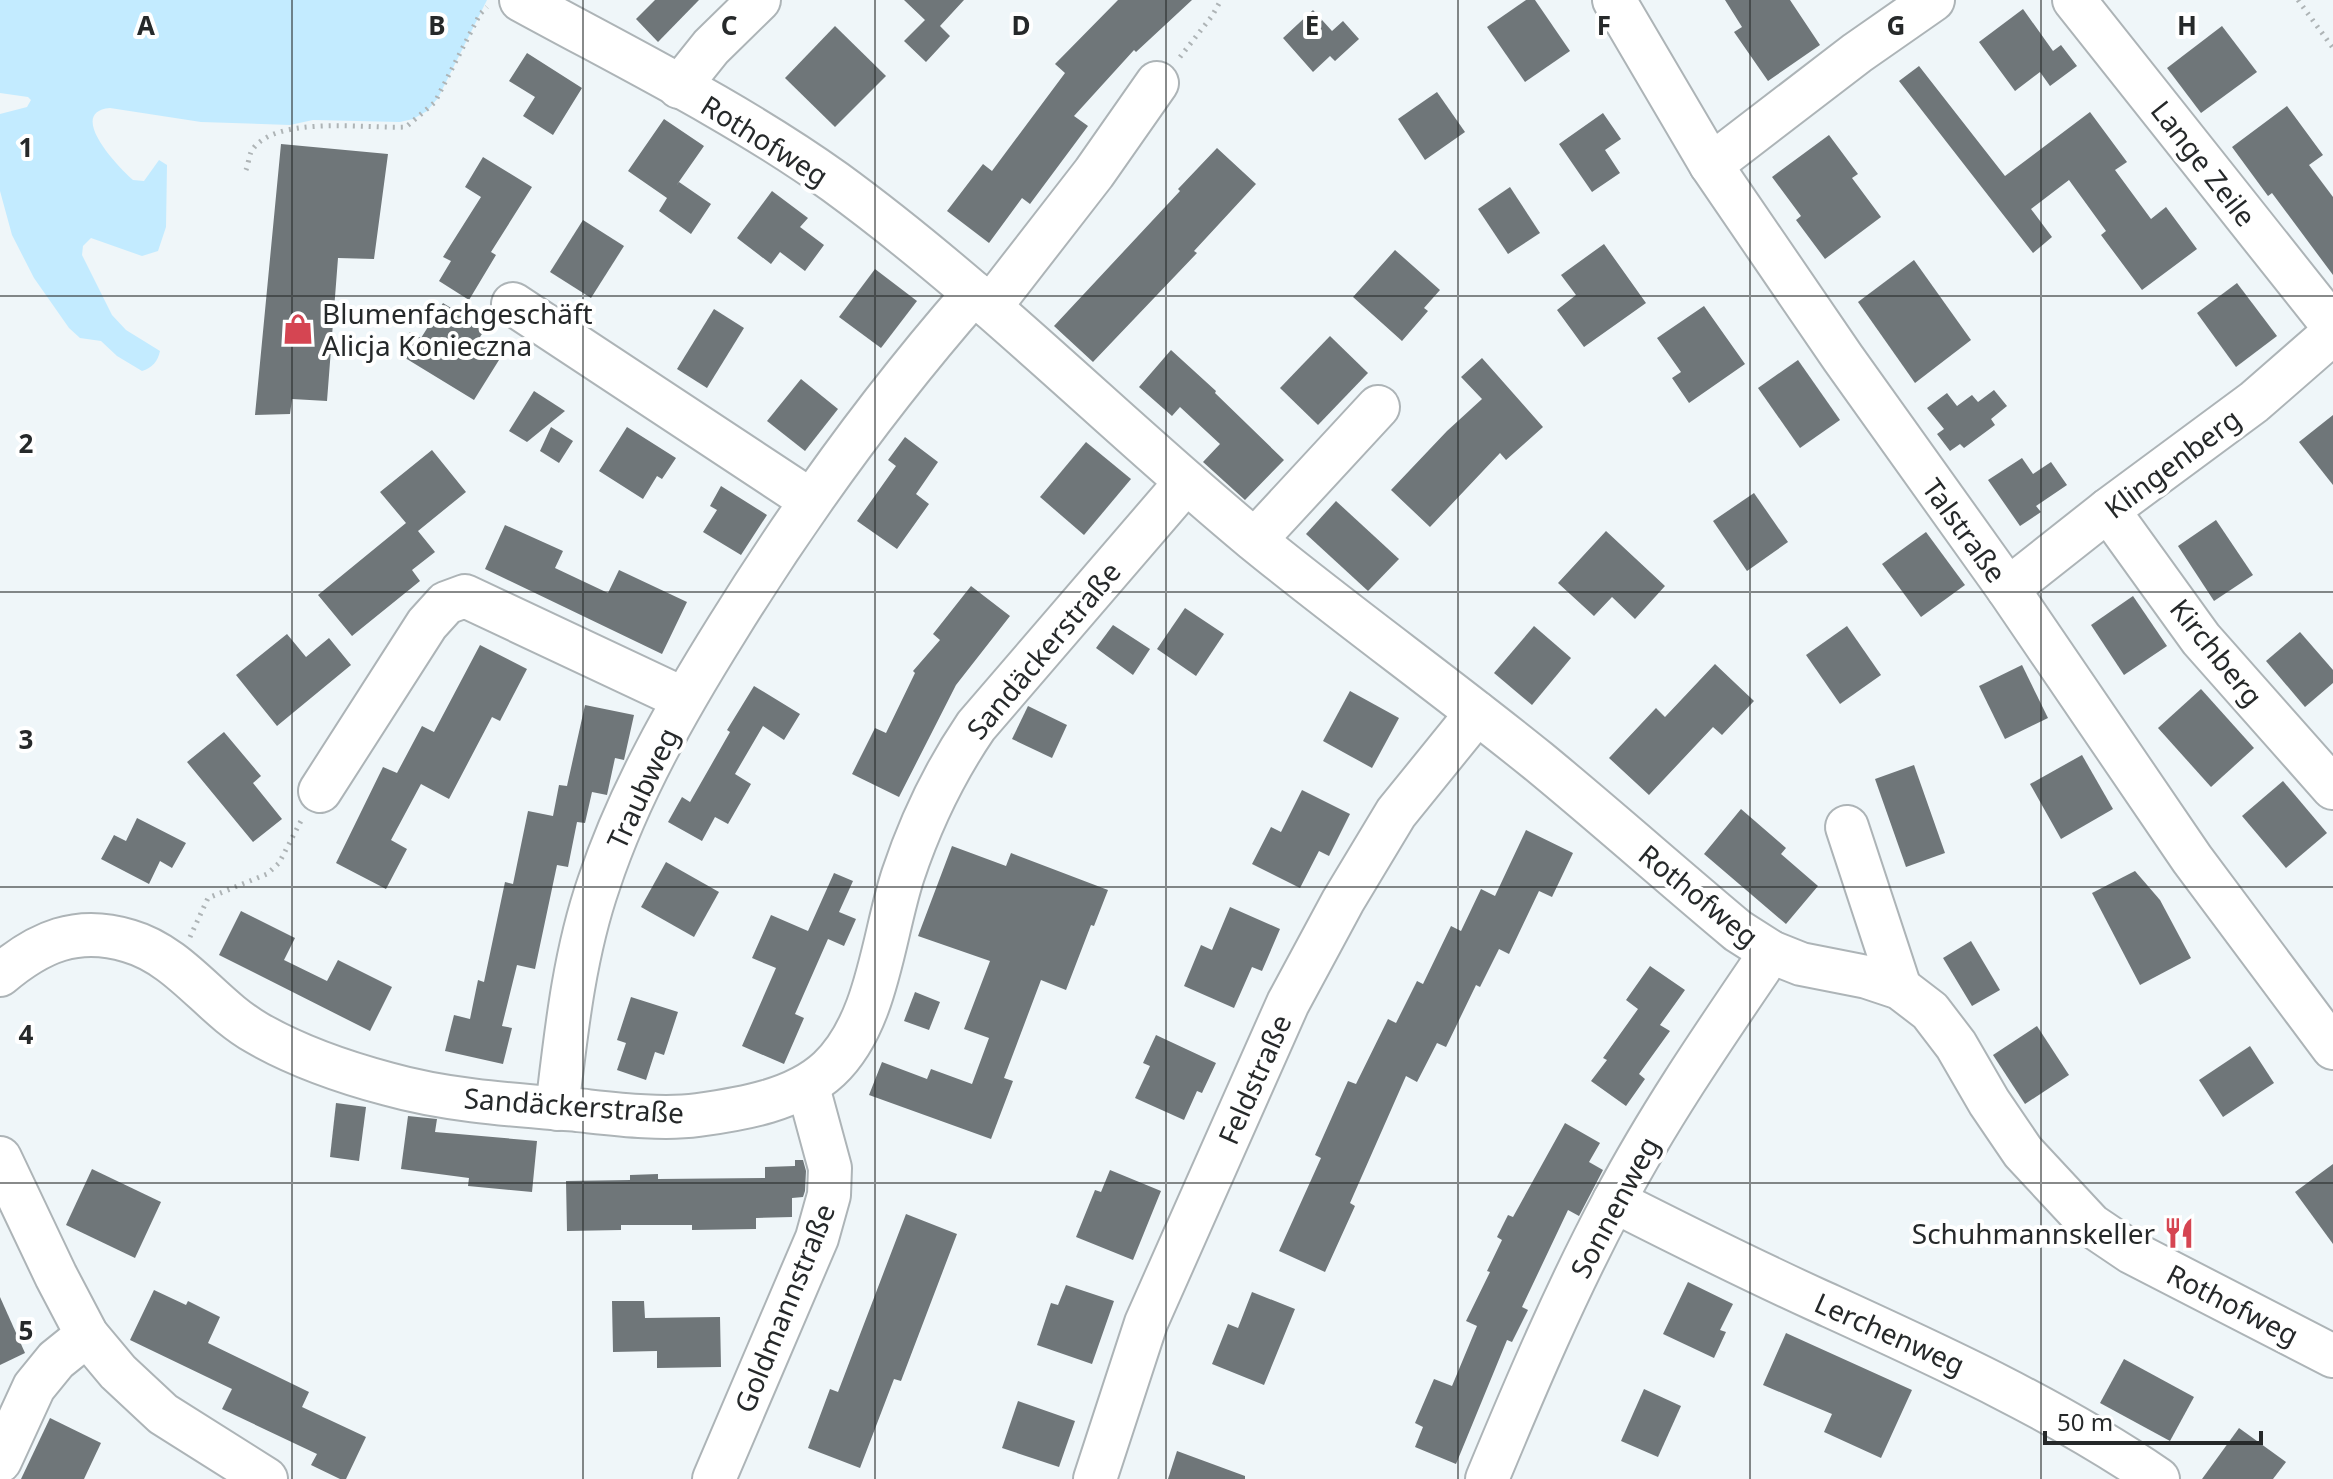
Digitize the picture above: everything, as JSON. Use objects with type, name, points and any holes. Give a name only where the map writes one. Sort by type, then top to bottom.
[{"type":"street","name":"Rothofweg","points":[[521,0],[765,136],[833,181],[907,237],[982,300],[1255,540],[1539,762],[1738,931],[1771,952],[1801,964],[1867,977],[1900,988],[1930,1011],[1956,1045],[2023,1152],[2091,1225],[2131,1252],[2333,1356]]},
{"type":"street","points":[[679,87],[711,47],[759,0]]},
{"type":"street","name":"Talstraße","points":[[1614,0],[1711,165],[1843,358],[2008,589],[2192,859],[2333,1048]]},
{"type":"street","points":[[1711,165],[1857,53],[1933,0]]},
{"type":"street","name":"Lange Zeile","points":[[2074,0],[2333,326]]},
{"type":"street","points":[[982,300],[1094,173],[1157,83]]},
{"type":"street","name":"Traubweg","points":[[557,1109],[579,955],[599,882],[631,805],[684,699],[810,500],[938,334],[982,300]]},
{"type":"street","points":[[513,304],[810,500]]},
{"type":"street","name":"Klingenberg","points":[[2008,589],[2254,402],[2333,333]]},
{"type":"street","points":[[1255,540],[1378,407]]},
{"type":"street","name":"Sandäckerstraße","points":[[0,975],[37,946],[68,936],[100,935],[128,940],[154,950],[178,967],[217,1005],[256,1033],[323,1063],[390,1085],[467,1099],[619,1114],[696,1115],[753,1104],[808,1087],[831,1067],[855,1036],[875,982],[916,837],[952,761],[976,726],[1186,482]]},
{"type":"street","name":"Kirchberg","points":[[2108,510],[2201,639],[2333,788]]},
{"type":"street","points":[[320,791],[427,624],[446,603],[465,596],[684,699]]},
{"type":"street","name":"Feldstraße","points":[[1095,1479],[1146,1323],[1288,1003],[1343,901],[1396,813],[1477,713]]},
{"type":"street","points":[[1847,827],[1900,988]]},
{"type":"street","name":"Sonnenweg","points":[[1487,1479],[1566,1297],[1614,1201],[1684,1083],[1771,952]]},
{"type":"street","name":"Goldmannstraße","points":[[714,1479],[817,1238],[829,1195],[830,1168],[808,1087]]},
{"type":"street","points":[[0,1158],[87,1335],[118,1372],[163,1414],[266,1479]]},
{"type":"street","name":"Lerchenweg","points":[[1614,1201],[1814,1299],[1978,1373],[2114,1449],[2158,1479]]},
{"type":"street","points":[[0,1461],[34,1387],[56,1360],[87,1335]]},
{"type":"path","points":[[246,170],[252,150],[278,131],[309,126],[406,127],[435,102],[480,14],[493,0]]},
{"type":"path","points":[[1157,83],[1212,16],[1221,0]]},
{"type":"path","points":[[2298,0],[2333,48]]},
{"type":"path","points":[[178,967],[208,898],[267,874],[279,863],[320,791]]},
{"type":"shaded area","points":[[0,0],[487,0],[438,98],[427,111],[413,119],[400,122],[313,120],[290,125],[201,122],[110,108],[98,112],[93,119],[94,130],[108,153],[133,180],[144,181],[159,160],[167,165],[166,227],[158,251],[142,256],[91,238],[83,246],[82,255],[112,315],[126,330],[160,351],[154,364],[142,371],[117,356],[101,341],[80,338],[69,328],[34,278],[12,235],[0,191],[0,114],[27,107],[31,100],[0,93]]},
{"type":"building","points":[[655,0],[699,0],[658,42],[636,19]]},
{"type":"building","points":[[904,0],[964,0],[940,26],[950,36],[926,62],[904,41],[925,20]]},
{"type":"building","points":[[1118,0],[1192,0],[1136,52],[1134,50],[1074,116],[1088,126],[1030,204],[1022,198],[989,243],[947,211],[983,164],[992,171],[1065,73],[1055,64]]},
{"type":"building","points":[[1526,0],[1535,0],[1570,51],[1525,82],[1487,27]]},
{"type":"building","points":[[1725,0],[1790,0],[1820,45],[1768,81],[1734,32],[1742,27]]},
{"type":"building","points":[[2023,9],[2053,51],[2061,45],[2077,66],[2050,86],[2040,72],[2015,91],[1979,42]]},
{"type":"building","points":[[1313,10],[1332,31],[1343,21],[1359,39],[1335,61],[1330,56],[1313,72],[1283,38]]},
{"type":"building","points":[[835,26],[886,76],[835,127],[785,78]]},
{"type":"building","points":[[2222,26],[2257,72],[2201,113],[2167,68]]},
{"type":"building","points":[[527,53],[582,88],[553,135],[523,116],[535,97],[509,81]]},
{"type":"building","points":[[1919,66],[2005,176],[2090,112],[2127,162],[2115,170],[2151,219],[2166,207],[2197,249],[2142,290],[2101,235],[2106,231],[2069,180],[2031,209],[2052,237],[2033,253],[1899,81]]},
{"type":"building","points":[[1437,92],[1465,132],[1425,160],[1398,119]]},
{"type":"building","points":[[2287,106],[2323,155],[2309,165],[2333,197],[2333,275],[2272,193],[2268,196],[2232,147]]},
{"type":"building","points":[[1603,113],[1621,139],[1605,150],[1620,173],[1592,192],[1559,144]]},
{"type":"building","points":[[664,119],[704,146],[676,186],[679,182],[711,204],[691,234],[659,211],[667,198],[628,171]]},
{"type":"building","points":[[1829,135],[1858,174],[1852,178],[1881,217],[1825,259],[1796,220],[1801,216],[1772,177]]},
{"type":"building","name":"Blumenfachgeschäft Alicja Konieczna","points":[[281,144],[388,154],[374,259],[338,258],[327,401],[292,399],[290,414],[255,415]]},
{"type":"building","points":[[1217,148],[1256,184],[1194,251],[1197,253],[1093,362],[1054,326]]},
{"type":"building","points":[[483,157],[532,187],[491,252],[496,255],[469,300],[439,281],[451,261],[443,257],[481,197],[465,187]]},
{"type":"building","points":[[1510,187],[1540,233],[1508,254],[1478,209]]},
{"type":"building","points":[[772,191],[808,218],[800,227],[824,245],[805,271],[780,252],[771,264],[737,238]]},
{"type":"building","points":[[583,220],[624,246],[591,298],[550,272]]},
{"type":"building","points":[[1604,244],[1646,303],[1584,347],[1557,310],[1576,295],[1561,275]]},
{"type":"building","points":[[1395,250],[1440,290],[1424,308],[1428,311],[1402,341],[1353,297]]},
{"type":"building","points":[[1914,260],[1971,340],[1915,383],[1858,302]]},
{"type":"building","points":[[875,269],[917,301],[881,348],[839,317]]},
{"type":"building","points":[[2237,283],[2277,336],[2236,367],[2197,313]]},
{"type":"building","points":[[443,303],[485,329],[480,337],[504,352],[474,400],[397,353],[410,332],[421,338]]},
{"type":"building","points":[[1704,306],[1745,364],[1689,403],[1672,378],[1681,372],[1657,338]]},
{"type":"building","points":[[714,309],[744,328],[707,388],[677,369]]},
{"type":"building","points":[[1330,336],[1368,373],[1318,425],[1280,388]]},
{"type":"building","points":[[1171,350],[1284,460],[1245,500],[1203,462],[1220,444],[1180,407],[1172,416],[1139,387]]},
{"type":"building","points":[[1482,358],[1543,427],[1506,460],[1500,453],[1430,527],[1391,490],[1482,399],[1461,377]]},
{"type":"building","points":[[1798,360],[1840,420],[1800,448],[1758,388]]},
{"type":"building","points":[[801,379],[838,409],[805,451],[767,421]]},
{"type":"building","points":[[1994,390],[2007,406],[1991,419],[1995,425],[1964,448],[1960,444],[1950,451],[1937,434],[1944,429],[1927,408],[1947,393],[1957,406],[1972,395],[1978,402]]},
{"type":"building","points":[[534,391],[565,411],[527,442],[509,431]]},
{"type":"building","points":[[2333,415],[2333,485],[2299,442]]},
{"type":"building","points":[[551,427],[573,441],[559,463],[540,451]]},
{"type":"building","points":[[627,427],[676,458],[662,479],[657,476],[643,499],[599,471]]},
{"type":"building","points":[[905,437],[938,462],[916,494],[929,504],[897,549],[857,521],[896,466],[888,460]]},
{"type":"building","points":[[1086,442],[1131,479],[1084,535],[1040,497]]},
{"type":"building","points":[[432,450],[466,492],[418,531],[435,552],[412,570],[420,581],[352,636],[318,595],[406,523],[380,492]]},
{"type":"building","points":[[2022,458],[2033,474],[2051,462],[2067,485],[2036,506],[2041,512],[2020,526],[1988,480]]},
{"type":"building","points":[[721,486],[767,515],[741,555],[703,532],[717,510],[710,506]]},
{"type":"building","points":[[1754,493],[1788,542],[1747,571],[1713,521]]},
{"type":"building","points":[[1336,501],[1399,559],[1368,591],[1306,534]]},
{"type":"building","points":[[2216,520],[2253,575],[2214,601],[2178,546]]},
{"type":"building","points":[[505,525],[563,551],[555,568],[608,593],[619,570],[687,602],[662,654],[485,569]]},
{"type":"building","points":[[1606,531],[1665,586],[1635,619],[1612,597],[1594,616],[1558,583]]},
{"type":"building","points":[[1926,532],[1965,585],[1921,617],[1882,564]]},
{"type":"building","points":[[971,586],[1010,616],[956,685],[899,797],[852,774],[875,728],[886,733],[915,673],[913,671],[940,640],[933,634]]},
{"type":"building","points":[[2133,596],[2167,646],[2124,675],[2091,625]]},
{"type":"building","points":[[1185,608],[1224,634],[1196,676],[1157,649]]},
{"type":"building","points":[[1113,625],[1150,649],[1133,675],[1096,648]]},
{"type":"building","points":[[1534,626],[1571,658],[1532,705],[1494,673]]},
{"type":"building","points":[[1847,626],[1881,675],[1840,704],[1806,655]]},
{"type":"building","points":[[2300,632],[2333,670],[2333,683],[2305,707],[2266,661]]},
{"type":"building","points":[[287,634],[306,657],[329,638],[351,665],[277,726],[236,675]]},
{"type":"building","points":[[480,645],[527,669],[500,721],[492,717],[449,799],[421,784],[391,840],[407,849],[386,889],[336,863],[383,767],[397,773],[422,726],[434,732]]},
{"type":"building","points":[[1715,664],[1754,701],[1722,735],[1713,727],[1649,795],[1609,758],[1656,708],[1665,717]]},
{"type":"building","points":[[2022,665],[2048,718],[2005,739],[1979,686]]},
{"type":"building","points":[[754,686],[800,714],[784,740],[763,726],[735,774],[751,784],[728,824],[715,817],[702,841],[668,822],[682,797],[690,802]]},
{"type":"building","points":[[2201,689],[2254,748],[2211,787],[2158,728]]},
{"type":"building","points":[[1350,691],[1399,718],[1372,768],[1323,741]]},
{"type":"building","points":[[585,705],[634,715],[624,760],[615,758],[607,795],[592,792],[585,823],[577,822],[568,867],[557,865],[535,969],[517,965],[502,1026],[512,1028],[503,1064],[445,1051],[454,1015],[470,1019],[478,980],[484,982],[505,882],[513,884],[528,811],[553,816],[559,785],[567,786]]},
{"type":"building","points":[[1028,706],[1067,725],[1052,758],[1012,739]]},
{"type":"building","points":[[224,732],[261,776],[253,783],[282,819],[253,842],[187,762]]},
{"type":"building","points":[[2082,755],[2113,809],[2061,839],[2030,784]]},
{"type":"building","points":[[1914,765],[1945,853],[1906,867],[1875,779]]},
{"type":"building","points":[[2283,781],[2327,833],[2286,868],[2242,816]]},
{"type":"building","points":[[1302,790],[1350,814],[1329,856],[1319,851],[1300,888],[1252,864],[1271,827],[1281,832]]},
{"type":"building","points":[[1741,809],[1786,848],[1781,854],[1818,886],[1786,924],[1704,854]]},
{"type":"building","points":[[137,818],[186,843],[172,868],[160,861],[149,884],[101,859],[114,835],[126,841]]},
{"type":"building","points":[[1526,830],[1573,853],[1552,897],[1539,891],[1509,954],[1499,949],[1480,987],[1476,985],[1446,1047],[1437,1043],[1417,1082],[1406,1076],[1350,1203],[1355,1206],[1325,1272],[1279,1251],[1321,1158],[1315,1155],[1348,1081],[1356,1084],[1388,1019],[1396,1023],[1417,981],[1423,984],[1451,926],[1461,931],[1481,889],[1495,896]]},
{"type":"building","points":[[952,846],[1006,866],[1011,853],[1108,890],[1066,990],[1041,980],[1004,1078],[1013,1081],[991,1139],[869,1095],[882,1062],[927,1079],[931,1069],[972,1084],[989,1038],[964,1029],[990,961],[918,936]]},
{"type":"building","points":[[666,862],[719,892],[694,937],[641,907]]},
{"type":"building","points":[[2135,871],[2160,900],[2191,958],[2140,985],[2092,893]]},
{"type":"building","points":[[834,873],[853,881],[839,912],[856,919],[844,946],[828,939],[795,1014],[804,1018],[784,1064],[742,1046],[776,968],[752,958],[771,915],[808,931]]},
{"type":"building","points":[[1230,907],[1280,929],[1262,971],[1252,967],[1234,1008],[1184,986],[1201,945],[1212,950]]},
{"type":"building","points":[[241,911],[295,938],[284,960],[327,981],[338,960],[392,987],[370,1031],[219,955]]},
{"type":"building","points":[[1971,941],[2000,990],[1972,1006],[1943,958]]},
{"type":"building","points":[[1650,966],[1685,990],[1660,1025],[1670,1031],[1639,1074],[1645,1079],[1626,1106],[1591,1081],[1607,1060],[1603,1058],[1638,1009],[1626,1000]]},
{"type":"building","points":[[915,992],[940,1002],[929,1030],[904,1021]]},
{"type":"building","points":[[631,997],[678,1012],[664,1055],[655,1052],[646,1080],[617,1070],[626,1043],[617,1040]]},
{"type":"building","points":[[2037,1026],[2069,1075],[2025,1104],[1993,1055]]},
{"type":"building","points":[[1156,1035],[1216,1063],[1202,1093],[1197,1091],[1184,1120],[1135,1098],[1150,1066],[1143,1063]]},
{"type":"building","points":[[2250,1046],[2274,1083],[2223,1117],[2199,1080]]},
{"type":"building","points":[[336,1103],[366,1107],[359,1161],[330,1157]]},
{"type":"building","points":[[408,1116],[437,1119],[435,1132],[537,1141],[532,1192],[468,1186],[469,1178],[401,1169]]},
{"type":"building","points":[[1565,1123],[1600,1143],[1589,1162],[1603,1170],[1579,1216],[1568,1210],[1522,1307],[1528,1310],[1512,1342],[1507,1340],[1456,1464],[1415,1447],[1423,1427],[1415,1423],[1434,1379],[1452,1386],[1477,1326],[1466,1321],[1502,1240],[1497,1237],[1508,1215],[1513,1217]]},
{"type":"building","points":[[795,1160],[803,1160],[805,1191],[803,1197],[792,1198],[792,1217],[756,1218],[756,1229],[692,1230],[692,1225],[621,1225],[621,1230],[567,1231],[566,1181],[630,1180],[630,1175],[658,1174],[658,1179],[765,1178],[765,1167],[795,1166]]},
{"type":"building","points":[[2333,1164],[2333,1244],[2295,1192]]},
{"type":"building","points":[[92,1169],[161,1202],[135,1258],[66,1225]]},
{"type":"building","points":[[1110,1170],[1161,1191],[1133,1260],[1076,1237],[1095,1190],[1101,1192]]},
{"type":"building","points":[[906,1214],[957,1234],[901,1381],[894,1379],[860,1468],[808,1448],[830,1389],[838,1392]]},
{"type":"building","points":[[1688,1282],[1733,1304],[1720,1330],[1726,1332],[1714,1358],[1663,1334]]},
{"type":"building","points":[[1066,1285],[1114,1301],[1092,1364],[1037,1345],[1051,1303],[1058,1305]]},
{"type":"building","points":[[154,1290],[186,1305],[188,1301],[220,1317],[208,1343],[309,1392],[302,1407],[366,1437],[346,1479],[311,1465],[317,1454],[222,1409],[232,1389],[130,1340]]},
{"type":"building","points":[[1252,1292],[1295,1309],[1264,1385],[1212,1364],[1228,1324],[1238,1328]]},
{"type":"building","points":[[0,1297],[25,1353],[0,1365]]},
{"type":"building","points":[[612,1301],[644,1301],[645,1318],[720,1317],[721,1367],[657,1368],[657,1351],[613,1352]]},
{"type":"building","points":[[1786,1333],[1912,1390],[1881,1458],[1824,1432],[1832,1414],[1763,1385]]},
{"type":"building","points":[[2124,1359],[2194,1397],[2170,1441],[2100,1403]]},
{"type":"building","points":[[1644,1389],[1681,1406],[1658,1457],[1621,1441]]},
{"type":"building","points":[[1018,1401],[1075,1421],[1059,1467],[1002,1448]]},
{"type":"building","points":[[50,1418],[101,1443],[84,1479],[21,1479]]},
{"type":"building","points":[[2239,1428],[2286,1462],[2273,1479],[2202,1479]]},
{"type":"building","points":[[1177,1451],[1245,1476],[1245,1479],[1168,1479]]},
{"type":"place","name":"Blumenfachgeschäft Alicja Konieczna","points":[[298,329]]},
{"type":"place","name":"Schuhmannskeller","points":[[2179,1233]]}]
